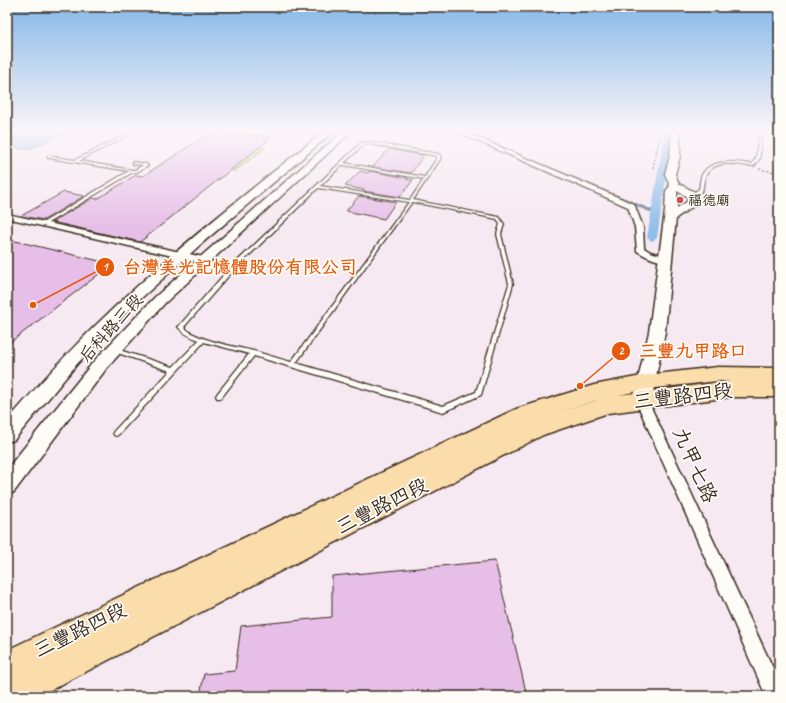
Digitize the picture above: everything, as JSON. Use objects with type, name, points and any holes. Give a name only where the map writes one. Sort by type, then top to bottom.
[{"type":"main road","name":"三豐路四段","points":[[7,696],[536,428],[644,392],[718,374],[779,375]]},
{"type":"main road","name":"三豐路四段","points":[[7,666],[523,415],[594,393],[779,389]]},
{"type":"street","name":"后科路三段","points":[[7,434],[71,360],[180,255],[231,210],[289,164]]},
{"type":"street","name":"后科路三段","points":[[7,485],[100,366],[160,300],[311,164]]},
{"type":"street","points":[[534,164],[631,206],[638,220],[641,233],[640,249],[646,254],[665,259]]},
{"type":"street","points":[[670,217],[694,202],[693,195],[675,186],[670,174],[673,164]]},
{"type":"street","points":[[644,392],[657,332],[670,217],[671,191],[675,186]]},
{"type":"street","points":[[7,216],[45,223],[203,260]]},
{"type":"street","name":"九甲七路","points":[[644,392],[776,696]]},
{"type":"lane","points":[[91,164],[132,171],[136,171],[146,165],[141,164]]},
{"type":"lane","points":[[319,187],[411,201],[498,218],[502,224],[499,234],[511,284],[478,393],[443,409],[203,339],[183,331],[181,327],[228,272],[343,164],[425,178]]},
{"type":"lane","points":[[292,364],[411,201],[435,164]]},
{"type":"lane","points":[[693,195],[701,190],[704,174],[717,164]]},
{"type":"lane","points":[[743,164],[754,164]]},
{"type":"lane","points":[[45,223],[132,171]]},
{"type":"lane","points":[[116,433],[203,339]]},
{"type":"lane","points":[[114,350],[174,370]]},
{"type":"lane","points":[[219,396],[253,353]]},
{"type":"path","points":[[653,168],[654,164]]},
{"type":"green space","points":[[203,164],[244,164],[235,171],[201,165]]},
{"type":"building","points":[[162,164],[238,164],[140,242],[52,222],[93,198],[97,199],[136,175],[143,176]]},
{"type":"building","points":[[376,164],[418,164],[411,173],[373,167]]},
{"type":"building","points":[[360,171],[368,173],[369,171],[413,180],[400,197],[363,191],[364,190],[345,186]]},
{"type":"building","points":[[64,192],[84,196],[44,220],[21,216]]},
{"type":"building","points":[[359,196],[396,202],[384,219],[346,211]]},
{"type":"building","points":[[7,239],[112,264],[7,345]]},
{"type":"building","points":[[495,561],[527,696],[200,696],[204,674],[235,671],[241,626],[332,617],[332,576]]},
{"type":"waterway","points":[[652,238],[664,164]]},
{"type":"waterway","points":[[610,194],[621,198]]},
{"type":"waterway","points":[[618,197],[656,213]]},
{"type":"place","name":"福德廟","points":[[680,200]]},
{"type":"place","name":"台灣美光記憶體股份有限公司","points":[[33,305]]},
{"type":"place","name":"三豐九甲路口","points":[[580,386]]}]
